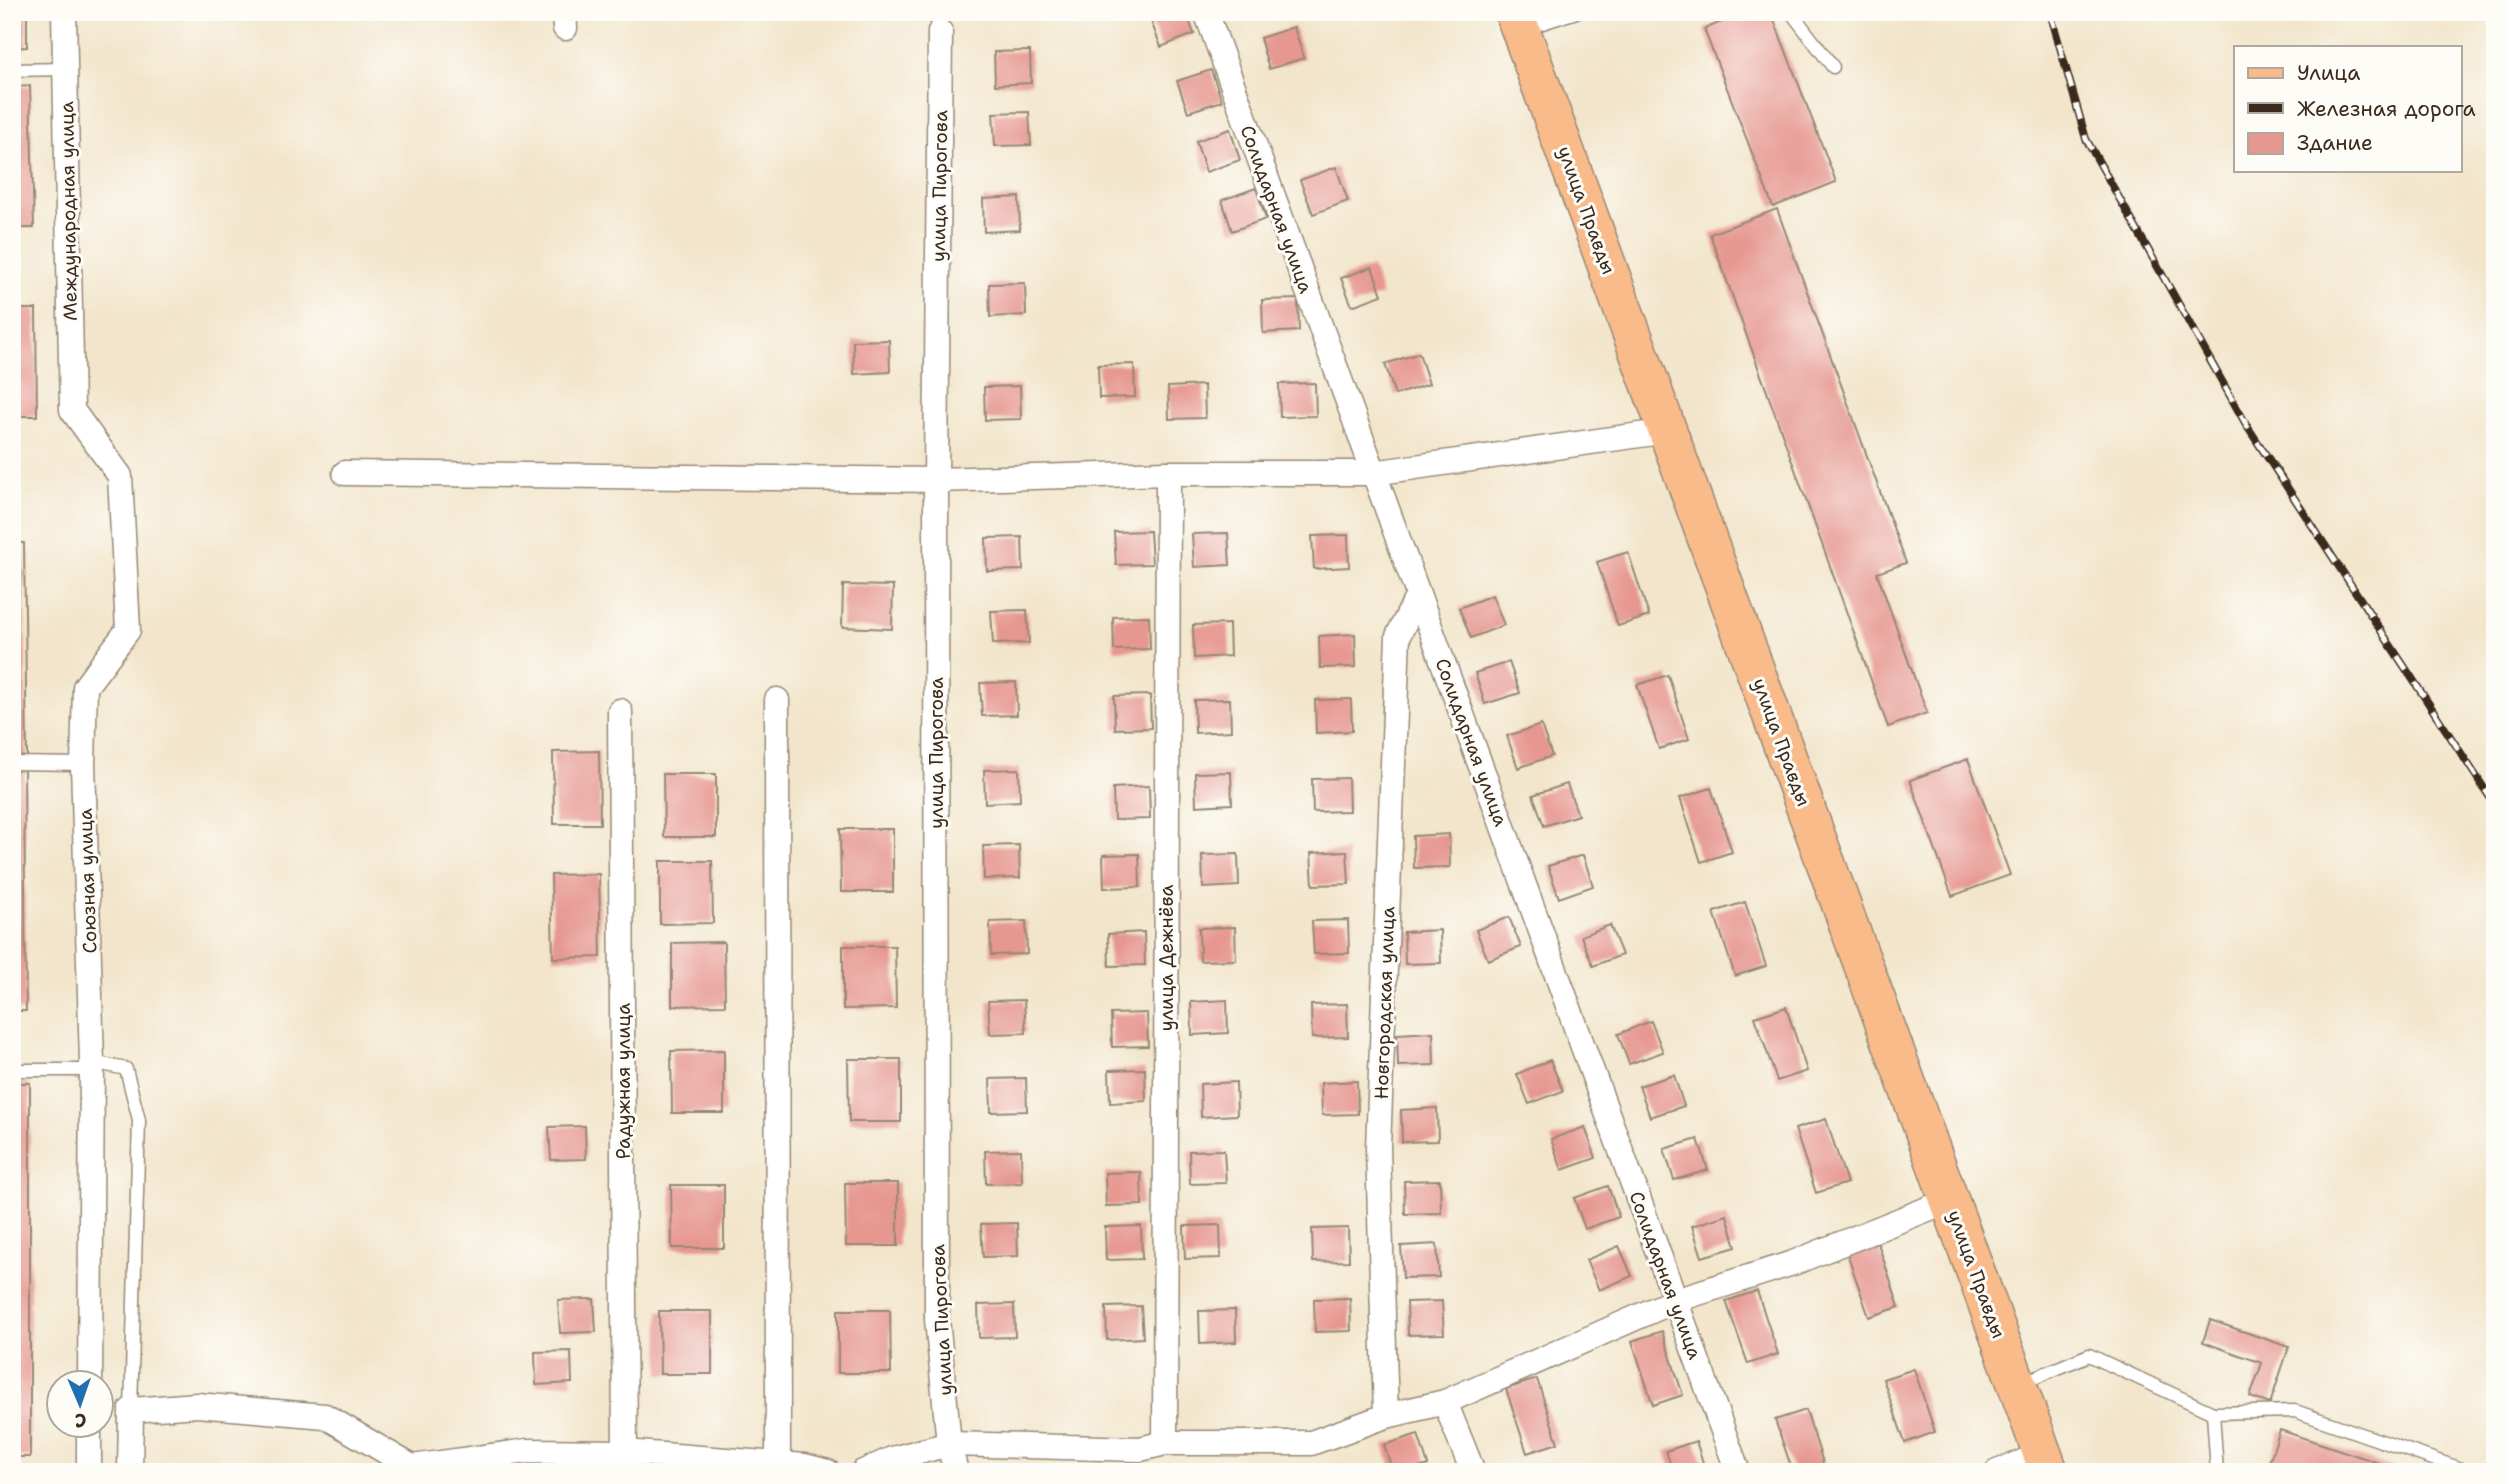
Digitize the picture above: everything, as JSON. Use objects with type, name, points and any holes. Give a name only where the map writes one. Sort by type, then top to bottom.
[{"type":"main road","name":"улица Правды","points":[[1517,21],[2046,1463]]},
{"type":"street","name":"Международная улица","points":[[64,12],[72,410]]},
{"type":"street","name":"Солидарная улица","points":[[1206,12],[1738,1472]]},
{"type":"street","name":"улица Пирогова","points":[[940,32],[936,480],[937,1319],[949,1444],[956,1472]]},
{"type":"street","name":"Союзная улица","points":[[72,410],[120,476],[128,630],[85,687],[83,764],[92,1066],[89,1368]]},
{"type":"street","points":[[345,473],[936,480],[1168,473],[1373,473],[1668,431]]},
{"type":"street","name":"улица Дежнёва","points":[[1165,1443],[1168,473]]},
{"type":"street","name":"Новгородская улица","points":[[1386,1416],[1378,1148],[1398,636],[1418,595]]},
{"type":"street","points":[[777,700],[778,1464]]},
{"type":"street","name":"Радужная улица","points":[[620,711],[625,1451]]},
{"type":"street","points":[[863,1472],[892,1459],[949,1444],[1140,1460],[1165,1443],[1311,1443],[1386,1416],[1445,1402],[1676,1300],[1793,1263],[1950,1200]]},
{"type":"street","points":[[1445,1402],[1473,1472]]},
{"type":"street","points":[[130,1472],[131,1410],[197,1405],[325,1416],[412,1468],[527,1462],[625,1451],[778,1464],[828,1472]]},
{"type":"street","points":[[86,1472],[89,1469],[89,1438]]},
{"type":"street","points":[[1997,1472],[2046,1463]]},
{"type":"lane","points":[[1517,21],[1576,12]]},
{"type":"lane","points":[[1791,12],[1833,67]]},
{"type":"lane","points":[[12,70],[65,69]]},
{"type":"lane","points":[[12,763],[83,764]]},
{"type":"lane","points":[[12,1070],[92,1066],[126,1069],[139,1120],[131,1410]]},
{"type":"lane","points":[[2018,1385],[2089,1355],[2213,1413],[2295,1411],[2470,1472]]},
{"type":"lane","points":[[2213,1413],[2217,1472]]},
{"type":"building","points":[[12,12],[27,12],[27,47],[12,48]]},
{"type":"building","points":[[1158,12],[1186,12],[1194,34],[1161,47],[1149,16]]},
{"type":"building","points":[[1747,12],[1771,12],[1836,182],[1773,207],[1704,29]]},
{"type":"building","points":[[1294,27],[1304,58],[1269,69],[1260,38]]},
{"type":"building","points":[[1030,51],[1031,83],[995,85],[994,52]]},
{"type":"building","points":[[1211,70],[1222,101],[1188,112],[1177,81]]},
{"type":"building","points":[[30,86],[34,228],[12,228],[12,87]]},
{"type":"building","points":[[1029,112],[1031,145],[995,146],[993,113]]},
{"type":"building","points":[[1230,129],[1240,160],[1206,172],[1196,141]]},
{"type":"building","points":[[1336,167],[1348,201],[1313,214],[1300,180]]},
{"type":"building","points":[[1256,188],[1266,219],[1232,231],[1222,200]]},
{"type":"building","points":[[1019,197],[1020,230],[984,232],[983,199]]},
{"type":"building","points":[[1777,209],[1906,563],[1877,573],[1927,713],[1888,727],[1710,234]]},
{"type":"building","points":[[1372,267],[1382,295],[1352,306],[1341,278]]},
{"type":"building","points":[[1025,283],[1026,315],[990,317],[989,284]]},
{"type":"building","points":[[1298,299],[1299,331],[1263,333],[1262,300]]},
{"type":"building","points":[[12,309],[36,309],[37,416],[12,416]]},
{"type":"building","points":[[889,340],[890,372],[854,374],[853,341]]},
{"type":"building","points":[[1419,353],[1429,384],[1395,395],[1385,364]]},
{"type":"building","points":[[1134,364],[1135,397],[1099,398],[1098,365]]},
{"type":"building","points":[[1315,383],[1316,416],[1280,417],[1279,384]]},
{"type":"building","points":[[1204,385],[1205,418],[1169,419],[1168,387]]},
{"type":"building","points":[[1020,386],[1021,419],[985,420],[984,387]]},
{"type":"building","points":[[1150,531],[1152,564],[1116,565],[1114,532]]},
{"type":"building","points":[[1228,533],[1230,565],[1194,567],[1192,534]]},
{"type":"building","points":[[1348,535],[1349,567],[1314,569],[1312,536]]},
{"type":"building","points":[[1022,537],[1023,570],[987,571],[986,538]]},
{"type":"building","points":[[12,543],[24,543],[27,758],[12,759]]},
{"type":"building","points":[[1628,552],[1649,616],[1618,626],[1597,562]]},
{"type":"building","points":[[843,585],[893,586],[892,629],[842,627]]},
{"type":"building","points":[[1492,595],[1504,625],[1471,638],[1459,608]]},
{"type":"building","points":[[1027,610],[1029,643],[993,644],[991,611]]},
{"type":"building","points":[[1149,616],[1150,649],[1114,650],[1113,617]]},
{"type":"building","points":[[1229,624],[1230,656],[1194,658],[1193,625]]},
{"type":"building","points":[[1355,634],[1356,667],[1320,668],[1319,636]]},
{"type":"building","points":[[1509,662],[1520,693],[1485,704],[1475,673]]},
{"type":"building","points":[[1668,675],[1689,739],[1659,749],[1637,685]]},
{"type":"building","points":[[1016,682],[1017,715],[982,716],[980,683]]},
{"type":"building","points":[[1150,695],[1151,728],[1115,729],[1114,696]]},
{"type":"building","points":[[1230,699],[1231,731],[1195,733],[1194,700]]},
{"type":"building","points":[[1351,699],[1352,731],[1316,733],[1315,700]]},
{"type":"building","points":[[1541,725],[1552,756],[1518,768],[1507,736]]},
{"type":"building","points":[[599,751],[600,824],[554,824],[553,752]]},
{"type":"building","points":[[1968,759],[2010,875],[1952,896],[1910,780]]},
{"type":"building","points":[[12,764],[24,764],[26,1011],[12,1011]]},
{"type":"building","points":[[1019,769],[1020,801],[985,803],[984,770]]},
{"type":"building","points":[[1231,772],[1232,804],[1196,806],[1195,773]]},
{"type":"building","points":[[663,774],[716,774],[716,837],[664,837]]},
{"type":"building","points":[[1348,778],[1349,811],[1313,812],[1312,779]]},
{"type":"building","points":[[1567,784],[1578,815],[1544,826],[1533,795]]},
{"type":"building","points":[[1149,786],[1150,819],[1114,820],[1113,788]]},
{"type":"building","points":[[1711,788],[1732,852],[1701,862],[1680,798]]},
{"type":"building","points":[[840,829],[893,829],[893,892],[841,892]]},
{"type":"building","points":[[1449,834],[1450,867],[1414,868],[1413,836]]},
{"type":"building","points":[[1019,845],[1020,878],[984,879],[983,846]]},
{"type":"building","points":[[1347,851],[1349,884],[1313,885],[1311,853]]},
{"type":"building","points":[[1139,854],[1140,887],[1104,888],[1103,855]]},
{"type":"building","points":[[1238,854],[1239,886],[1203,888],[1202,855]]},
{"type":"building","points":[[1583,855],[1593,886],[1559,898],[1548,866]]},
{"type":"building","points":[[660,861],[712,861],[713,923],[660,924]]},
{"type":"building","points":[[599,874],[601,957],[553,958],[551,875]]},
{"type":"building","points":[[1745,902],[1766,966],[1735,976],[1714,912]]},
{"type":"building","points":[[1509,917],[1521,947],[1488,960],[1476,930]]},
{"type":"building","points":[[1348,920],[1349,953],[1314,954],[1312,921]]},
{"type":"building","points":[[1026,921],[1027,954],[991,955],[990,922]]},
{"type":"building","points":[[1610,925],[1622,955],[1593,966],[1581,936]]},
{"type":"building","points":[[1235,927],[1236,960],[1200,961],[1199,928]]},
{"type":"building","points":[[1440,930],[1441,963],[1405,964],[1404,932]]},
{"type":"building","points":[[1144,932],[1145,965],[1109,966],[1108,934]]},
{"type":"building","points":[[724,942],[725,1005],[672,1006],[672,943]]},
{"type":"building","points":[[843,946],[895,946],[896,1008],[843,1009]]},
{"type":"building","points":[[1024,1000],[1026,1033],[990,1034],[988,1001]]},
{"type":"building","points":[[1227,1000],[1228,1033],[1192,1035],[1191,1002]]},
{"type":"building","points":[[1347,1004],[1348,1037],[1312,1038],[1311,1005]]},
{"type":"building","points":[[1786,1007],[1807,1071],[1777,1081],[1755,1017]]},
{"type":"building","points":[[1147,1013],[1148,1046],[1112,1047],[1111,1014]]},
{"type":"building","points":[[1651,1021],[1663,1052],[1629,1064],[1618,1034]]},
{"type":"building","points":[[1433,1032],[1434,1065],[1398,1066],[1397,1034]]},
{"type":"building","points":[[724,1050],[724,1113],[672,1113],[671,1051]]},
{"type":"building","points":[[848,1059],[901,1059],[901,1122],[849,1122]]},
{"type":"building","points":[[1550,1060],[1563,1091],[1529,1104],[1517,1074]]},
{"type":"building","points":[[1145,1069],[1146,1101],[1110,1103],[1109,1070]]},
{"type":"building","points":[[1674,1075],[1684,1106],[1650,1117],[1639,1086]]},
{"type":"building","points":[[1026,1078],[1027,1111],[991,1112],[990,1079]]},
{"type":"building","points":[[1357,1081],[1358,1114],[1322,1115],[1321,1083]]},
{"type":"building","points":[[1236,1082],[1237,1115],[1201,1117],[1200,1084]]},
{"type":"building","points":[[12,1083],[30,1083],[30,1457],[12,1457]]},
{"type":"building","points":[[1437,1108],[1438,1141],[1402,1142],[1401,1110]]},
{"type":"building","points":[[1826,1119],[1847,1183],[1816,1193],[1795,1129]]},
{"type":"building","points":[[585,1126],[586,1159],[551,1160],[549,1127]]},
{"type":"building","points":[[1585,1127],[1596,1158],[1562,1170],[1551,1139]]},
{"type":"building","points":[[1698,1139],[1708,1170],[1674,1180],[1664,1149]]},
{"type":"building","points":[[1021,1150],[1022,1183],[986,1184],[985,1151]]},
{"type":"building","points":[[1224,1150],[1226,1183],[1190,1184],[1189,1151]]},
{"type":"building","points":[[1141,1172],[1142,1205],[1106,1206],[1105,1173]]},
{"type":"building","points":[[1440,1180],[1441,1213],[1405,1214],[1404,1181]]},
{"type":"building","points":[[845,1183],[898,1183],[898,1246],[846,1246]]},
{"type":"building","points":[[671,1185],[724,1185],[724,1248],[672,1248]]},
{"type":"building","points":[[1608,1186],[1619,1217],[1585,1229],[1574,1198]]},
{"type":"building","points":[[1727,1215],[1736,1247],[1702,1257],[1692,1226]]},
{"type":"building","points":[[1017,1223],[1018,1256],[983,1257],[981,1224]]},
{"type":"building","points":[[1220,1225],[1221,1258],[1185,1259],[1184,1226]]},
{"type":"building","points":[[1141,1226],[1142,1259],[1106,1260],[1105,1227]]},
{"type":"building","points":[[1348,1228],[1349,1261],[1313,1262],[1312,1229]]},
{"type":"building","points":[[1878,1243],[1899,1307],[1869,1317],[1847,1253]]},
{"type":"building","points":[[1437,1244],[1439,1277],[1403,1278],[1401,1246]]},
{"type":"building","points":[[1619,1246],[1632,1276],[1599,1290],[1586,1260]]},
{"type":"building","points":[[1757,1291],[1778,1354],[1748,1364],[1726,1301]]},
{"type":"building","points":[[1350,1298],[1351,1331],[1315,1332],[1314,1299]]},
{"type":"building","points":[[594,1299],[596,1332],[560,1333],[558,1300]]},
{"type":"building","points":[[1442,1301],[1444,1334],[1408,1335],[1407,1302]]},
{"type":"building","points":[[1014,1304],[1015,1337],[979,1338],[978,1305]]},
{"type":"building","points":[[1141,1306],[1143,1338],[1107,1340],[1106,1307]]},
{"type":"building","points":[[838,1310],[890,1310],[891,1373],[838,1373]]},
{"type":"building","points":[[1235,1310],[1236,1342],[1200,1344],[1199,1311]]},
{"type":"building","points":[[659,1311],[712,1311],[712,1374],[660,1374]]},
{"type":"building","points":[[2210,1320],[2289,1347],[2270,1404],[2250,1397],[2262,1363],[2203,1342]]},
{"type":"building","points":[[1662,1331],[1683,1395],[1653,1405],[1632,1341]]},
{"type":"building","points":[[571,1351],[572,1383],[536,1385],[535,1352]]},
{"type":"building","points":[[1914,1369],[1935,1432],[1905,1443],[1883,1379]]},
{"type":"building","points":[[1537,1379],[1558,1443],[1527,1453],[1506,1389]]},
{"type":"building","points":[[1806,1410],[1826,1472],[1793,1472],[1775,1420]]},
{"type":"building","points":[[2280,1430],[2403,1471],[2403,1472],[2266,1472]]},
{"type":"building","points":[[1418,1434],[1428,1465],[1407,1472],[1393,1472],[1384,1445]]},
{"type":"building","points":[[1696,1441],[1706,1472],[1673,1472],[1666,1451]]},
{"type":"railway","points":[[2050,12],[2086,139],[2247,426],[2495,805]]}]
